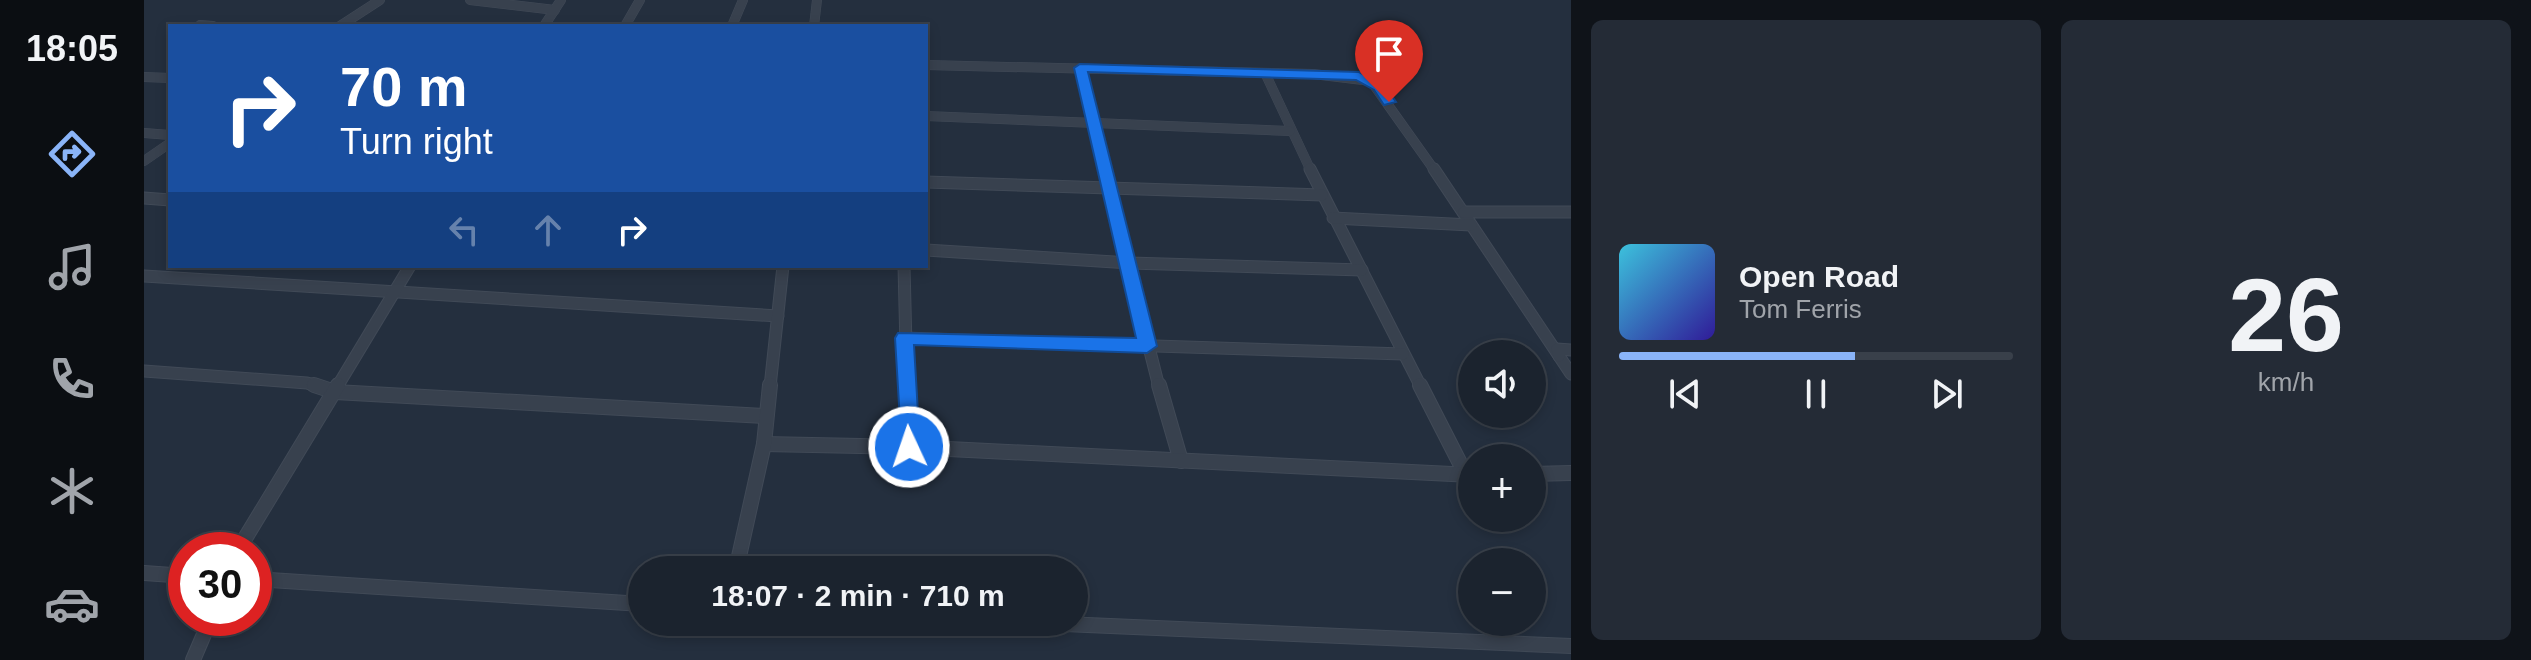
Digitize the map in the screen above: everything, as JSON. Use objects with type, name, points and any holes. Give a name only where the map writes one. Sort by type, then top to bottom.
[{"type":"street","points":[[343,24],[380,0]]},
{"type":"street","points":[[470,0],[555,10]]},
{"type":"street","points":[[545,24],[561,0]]},
{"type":"street","points":[[626,24],[640,0]]},
{"type":"street","points":[[733,24],[743,0]]},
{"type":"street","points":[[814,24],[817,0]]},
{"type":"street","points":[[928,65],[1359,76],[1371,81],[1566,354],[1571,374]]},
{"type":"street","points":[[1080,68],[1130,263],[1147,346],[1181,461]]},
{"type":"street","points":[[1266,75],[1333,218],[1458,455]]},
{"type":"street","points":[[144,77],[168,78]]},
{"type":"street","points":[[928,116],[1290,131]]},
{"type":"street","points":[[144,133],[168,135]]},
{"type":"street","points":[[144,161],[168,144]]},
{"type":"street","points":[[928,182],[1322,195]]},
{"type":"street","points":[[144,198],[168,200]]},
{"type":"street","points":[[1464,212],[1571,212]]},
{"type":"street","points":[[1333,218],[1471,225]]},
{"type":"street","points":[[928,250],[1130,263],[1362,270]]},
{"type":"street","points":[[249,532],[409,268]]},
{"type":"street","points":[[739,556],[764,444],[783,268]]},
{"type":"street","points":[[904,268],[909,447]]},
{"type":"street","points":[[144,276],[778,316]]},
{"type":"street","points":[[904,338],[1403,354]]},
{"type":"street","points":[[144,371],[292,381],[335,392],[766,416]]},
{"type":"street","points":[[764,444],[909,447],[1458,474]]},
{"type":"street","points":[[1546,474],[1571,473]]},
{"type":"street","points":[[144,573],[168,575]]},
{"type":"street","points":[[272,580],[628,603]]},
{"type":"street","points":[[1088,625],[1571,646]]},
{"type":"street","points":[[193,660],[203,636]]},
{"type":"route","points":[[909,447],[904,338],[1147,346],[1130,263],[1080,68],[1359,76],[1379,87],[1389,102]]}]
